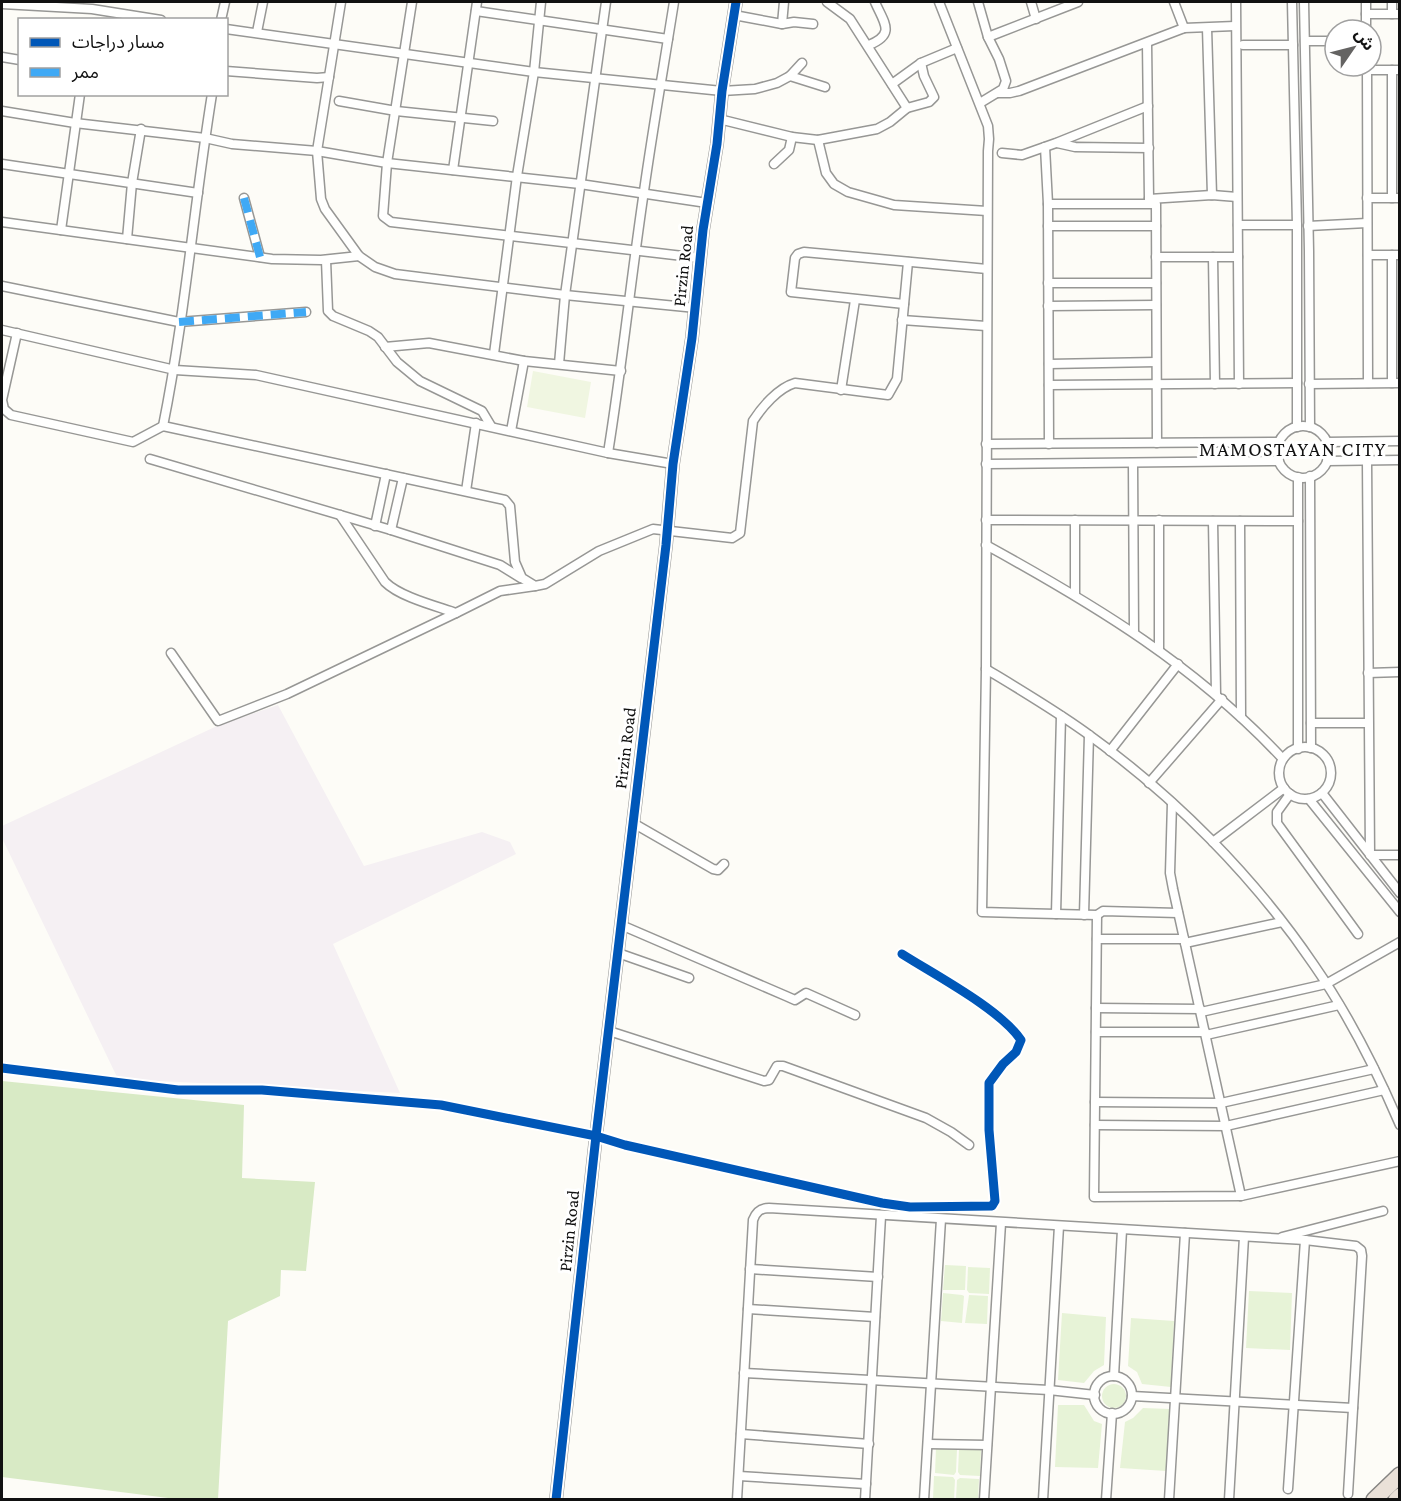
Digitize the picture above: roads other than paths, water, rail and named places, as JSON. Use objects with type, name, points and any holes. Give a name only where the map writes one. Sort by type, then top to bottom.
[{"type":"highway","points":[[1374,1500],[1400,1475]]},
{"type":"highway","points":[[1396,1500],[1400,1496]]},
{"type":"street","points":[[221,18],[225,2]]},
{"type":"street","points":[[257,32],[263,2]]},
{"type":"street","points":[[341,2],[317,151],[321,199],[325,209],[359,256],[375,267],[395,274],[696,308]]},
{"type":"street","points":[[411,2],[387,163],[383,216],[386,219],[391,222],[700,258]]},
{"type":"street","points":[[494,354],[534,72],[541,2]]},
{"type":"street","points":[[559,364],[565,295],[606,2]]},
{"type":"street","points":[[608,453],[621,371],[643,194],[674,2]]},
{"type":"street","name":"Pirzin Road","points":[[556,1500],[596,1136],[668,530],[673,464],[736,2]]},
{"type":"street","points":[[782,24],[784,2]]},
{"type":"street","points":[[827,2],[850,19],[908,108]]},
{"type":"street","points":[[868,45],[878,42],[885,36],[887,30],[875,2]]},
{"type":"street","points":[[939,2],[980,103],[988,126],[989,139],[982,912],[1084,915],[1097,915],[1102,911],[1178,913]]},
{"type":"street","points":[[978,2],[988,37],[999,59],[1006,81],[1003,89],[980,103]]},
{"type":"street","points":[[1030,2],[1036,19]]},
{"type":"street","points":[[988,37],[1073,2]]},
{"type":"street","points":[[1174,2],[1185,28]]},
{"type":"street","points":[[1236,2],[1239,384]]},
{"type":"street","points":[[1292,2],[1297,225],[1297,427]]},
{"type":"street","points":[[1304,2],[1310,427]]},
{"type":"street","points":[[1366,2],[1366,18]]},
{"type":"street","points":[[1366,14],[1396,14],[1392,2]]},
{"type":"street","points":[[2,4],[92,9],[148,18]]},
{"type":"street","points":[[453,170],[476,6],[539,20],[668,39]]},
{"type":"street","points":[[90,18],[92,9]]},
{"type":"street","points":[[734,15],[782,24],[794,22],[813,24]]},
{"type":"street","points":[[998,93],[1019,91],[1185,28],[1235,26]]},
{"type":"street","points":[[1207,28],[1212,195]]},
{"type":"street","points":[[228,29],[534,72],[722,92],[755,89],[777,82],[790,76],[802,63]]},
{"type":"street","points":[[1305,41],[1323,41]]},
{"type":"street","points":[[1147,43],[1149,148],[1156,226],[1156,443]]},
{"type":"street","points":[[1243,45],[1293,45]]},
{"type":"street","points":[[892,84],[921,63],[957,48]]},
{"type":"street","points":[[2,57],[18,60]]},
{"type":"street","points":[[719,119],[792,137],[818,140],[877,129],[908,108],[929,102],[934,97],[924,76],[921,63]]},
{"type":"street","points":[[1367,198],[1396,198],[1396,70]]},
{"type":"street","points":[[228,71],[329,77]]},
{"type":"street","points":[[790,76],[825,87]]},
{"type":"street","points":[[1367,78],[1368,383]]},
{"type":"street","points":[[61,230],[80,96]]},
{"type":"street","points":[[163,426],[175,370],[179,322],[212,96]]},
{"type":"street","points":[[339,101],[396,111],[493,121]]},
{"type":"street","points":[[1002,153],[1022,155],[1148,106]]},
{"type":"street","points":[[2,111],[75,123],[205,138],[232,144],[317,151],[387,163],[518,176],[707,203]]},
{"type":"street","points":[[127,239],[132,183],[141,129]]},
{"type":"street","points":[[774,164],[789,150],[792,137]]},
{"type":"street","points":[[818,140],[826,173],[834,184],[848,192],[894,205],[987,211]]},
{"type":"street","points":[[1056,143],[1075,147],[1149,148]]},
{"type":"street","points":[[1045,147],[1048,204],[1049,444]]},
{"type":"street","points":[[2,164],[198,193]]},
{"type":"street","points":[[1048,204],[1152,201],[1212,195],[1237,197]]},
{"type":"street","points":[[244,198],[260,257]]},
{"type":"street","points":[[2,222],[260,257],[326,260],[359,256]]},
{"type":"street","points":[[1308,226],[1367,224]]},
{"type":"street","points":[[1238,225],[1297,225]]},
{"type":"street","points":[[1048,226],[1156,226]]},
{"type":"street","points":[[1296,250],[1309,251]]},
{"type":"street","points":[[904,304],[791,292],[795,258],[798,254],[987,269]]},
{"type":"street","points":[[1309,384],[1396,383],[1396,255],[1368,255]]},
{"type":"street","points":[[1156,257],[1238,257]]},
{"type":"street","points":[[1213,257],[1215,384]]},
{"type":"street","points":[[326,260],[328,311],[333,316],[378,337],[397,362],[420,381],[482,411],[491,426]]},
{"type":"street","points":[[171,653],[218,721],[286,694],[500,591],[545,584],[600,551],[653,529],[732,538],[740,533],[753,421],[759,411],[788,386],[795,384],[888,395],[897,379],[908,261]]},
{"type":"street","points":[[1048,284],[1156,283]]},
{"type":"street","points":[[2,286],[179,322],[306,312]]},
{"type":"street","points":[[841,390],[855,300]]},
{"type":"street","points":[[1048,306],[1156,305]]},
{"type":"street","points":[[902,320],[986,326]]},
{"type":"street","points":[[2,330],[175,370],[256,375],[608,453],[673,464]]},
{"type":"street","points":[[17,333],[2,400],[4,409],[12,415],[133,442],[163,426],[505,500],[510,506],[515,562],[522,578]]},
{"type":"street","points":[[385,347],[429,343],[524,361],[621,371]]},
{"type":"street","points":[[511,431],[524,361]]},
{"type":"street","points":[[1048,363],[1156,362]]},
{"type":"street","points":[[1048,385],[1297,383]]},
{"type":"street","points":[[466,491],[476,423]]},
{"type":"street","points":[[1297,427],[1310,427],[1319,432],[1327,442],[1329,450],[1327,461],[1319,472],[1310,476],[1298,477],[1288,473],[1279,461],[1277,450],[1279,442],[1287,431],[1297,427]]},
{"type":"street","points":[[1327,442],[1400,441]]},
{"type":"street","points":[[986,444],[1279,442]]},
{"type":"street","points":[[150,459],[391,530],[500,565],[534,586]]},
{"type":"street","points":[[1327,461],[1400,460]]},
{"type":"street","points":[[986,464],[1279,461]]},
{"type":"street","points":[[1367,461],[1370,855]]},
{"type":"street","points":[[1133,463],[1134,632]]},
{"type":"street","points":[[375,526],[386,474]]},
{"type":"street","points":[[1310,476],[1311,748]]},
{"type":"street","points":[[1298,477],[1298,748]]},
{"type":"street","points":[[391,530],[403,478]]},
{"type":"street","points":[[340,515],[389,586],[456,613]]},
{"type":"street","points":[[986,520],[1298,521]]},
{"type":"street","points":[[1075,520],[1075,595]]},
{"type":"street","points":[[1159,520],[1159,649]]},
{"type":"street","points":[[1149,783],[1219,697],[1213,520]]},
{"type":"street","points":[[1240,521],[1241,717]]},
{"type":"street","points":[[986,545],[1075,595],[1159,649],[1219,697],[1283,759]]},
{"type":"street","points":[[1110,751],[1178,664]]},
{"type":"street","points":[[986,669],[1061,716],[1110,751],[1172,803],[1213,842],[1282,922],[1326,984],[1374,1069],[1400,1125]]},
{"type":"street","points":[[1368,673],[1400,672]]},
{"type":"street","points":[[1056,914],[1061,716]]},
{"type":"street","points":[[1311,723],[1368,723]]},
{"type":"street","points":[[1084,915],[1089,735]]},
{"type":"street","points":[[1298,748],[1311,748],[1326,758],[1330,769],[1330,781],[1322,793],[1309,799],[1301,799],[1287,791],[1279,773],[1283,759],[1290,752],[1298,748]]},
{"type":"street","points":[[1213,842],[1287,791]]},
{"type":"street","points":[[1287,791],[1277,812],[1277,823],[1358,934]]},
{"type":"street","points":[[1322,793],[1400,894]]},
{"type":"street","points":[[1309,799],[1400,912]]},
{"type":"street","points":[[1172,803],[1170,873],[1241,1196]]},
{"type":"street","points":[[633,823],[712,869],[718,870],[723,864]]},
{"type":"street","points":[[1370,855],[1400,855]]},
{"type":"street","points":[[1097,915],[1094,1197],[1241,1196],[1400,1161]]},
{"type":"street","points":[[1097,939],[1185,941],[1282,922]]},
{"type":"street","points":[[621,925],[786,996],[795,999],[806,993],[855,1015]]},
{"type":"street","points":[[1096,1008],[1200,1010],[1326,984],[1400,942]]},
{"type":"street","points":[[618,953],[689,978]]},
{"type":"street","points":[[2,1068],[178,1090],[262,1090],[441,1105],[596,1136],[625,1145],[882,1203],[910,1207],[992,1206],[995,1201],[989,1130],[989,1083],[1003,1064],[1016,1052],[1021,1040],[1012,1028],[995,1014],[902,954]]},
{"type":"street","points":[[1096,1032],[1206,1034],[1339,1005]]},
{"type":"street","points":[[609,1031],[764,1081],[769,1080],[777,1066],[783,1066],[926,1118],[951,1131],[969,1145]]},
{"type":"street","points":[[1095,1102],[1221,1103],[1374,1069]]},
{"type":"street","points":[[1095,1125],[1226,1126],[1384,1090]]},
{"type":"street","points":[[737,1500],[753,1220],[755,1214],[764,1208],[1305,1240],[1356,1246],[1362,1252],[1348,1494]]},
{"type":"street","points":[[1272,1238],[1279,1239],[1301,1231],[1383,1211]]},
{"type":"street","points":[[866,1500],[881,1216]]},
{"type":"street","points":[[924,1500],[941,1219]]},
{"type":"street","points":[[984,1500],[1000,1223]]},
{"type":"street","points":[[1043,1500],[1059,1226]]},
{"type":"street","points":[[1114,1376],[1122,1230]]},
{"type":"street","points":[[1169,1500],[1185,1233]]},
{"type":"street","points":[[1229,1500],[1244,1237]]},
{"type":"street","points":[[1288,1489],[1305,1240]]},
{"type":"street","points":[[750,1269],[878,1277]]},
{"type":"street","points":[[748,1309],[875,1317]]},
{"type":"street","points":[[744,1373],[1049,1390],[1095,1395]]},
{"type":"street","points":[[1114,1376],[1125,1380],[1132,1396],[1126,1409],[1112,1413],[1098,1405],[1095,1395],[1098,1384],[1114,1376]]},
{"type":"street","points":[[1132,1396],[1353,1408]]},
{"type":"street","points":[[1106,1500],[1112,1413]]},
{"type":"street","points":[[741,1434],[869,1444]]},
{"type":"street","points":[[929,1444],[987,1444]]},
{"type":"street","points":[[738,1476],[866,1484]]},
{"type":"district","name":"MAMOSTAYAN CITY","points":[[1293,449]]}]
